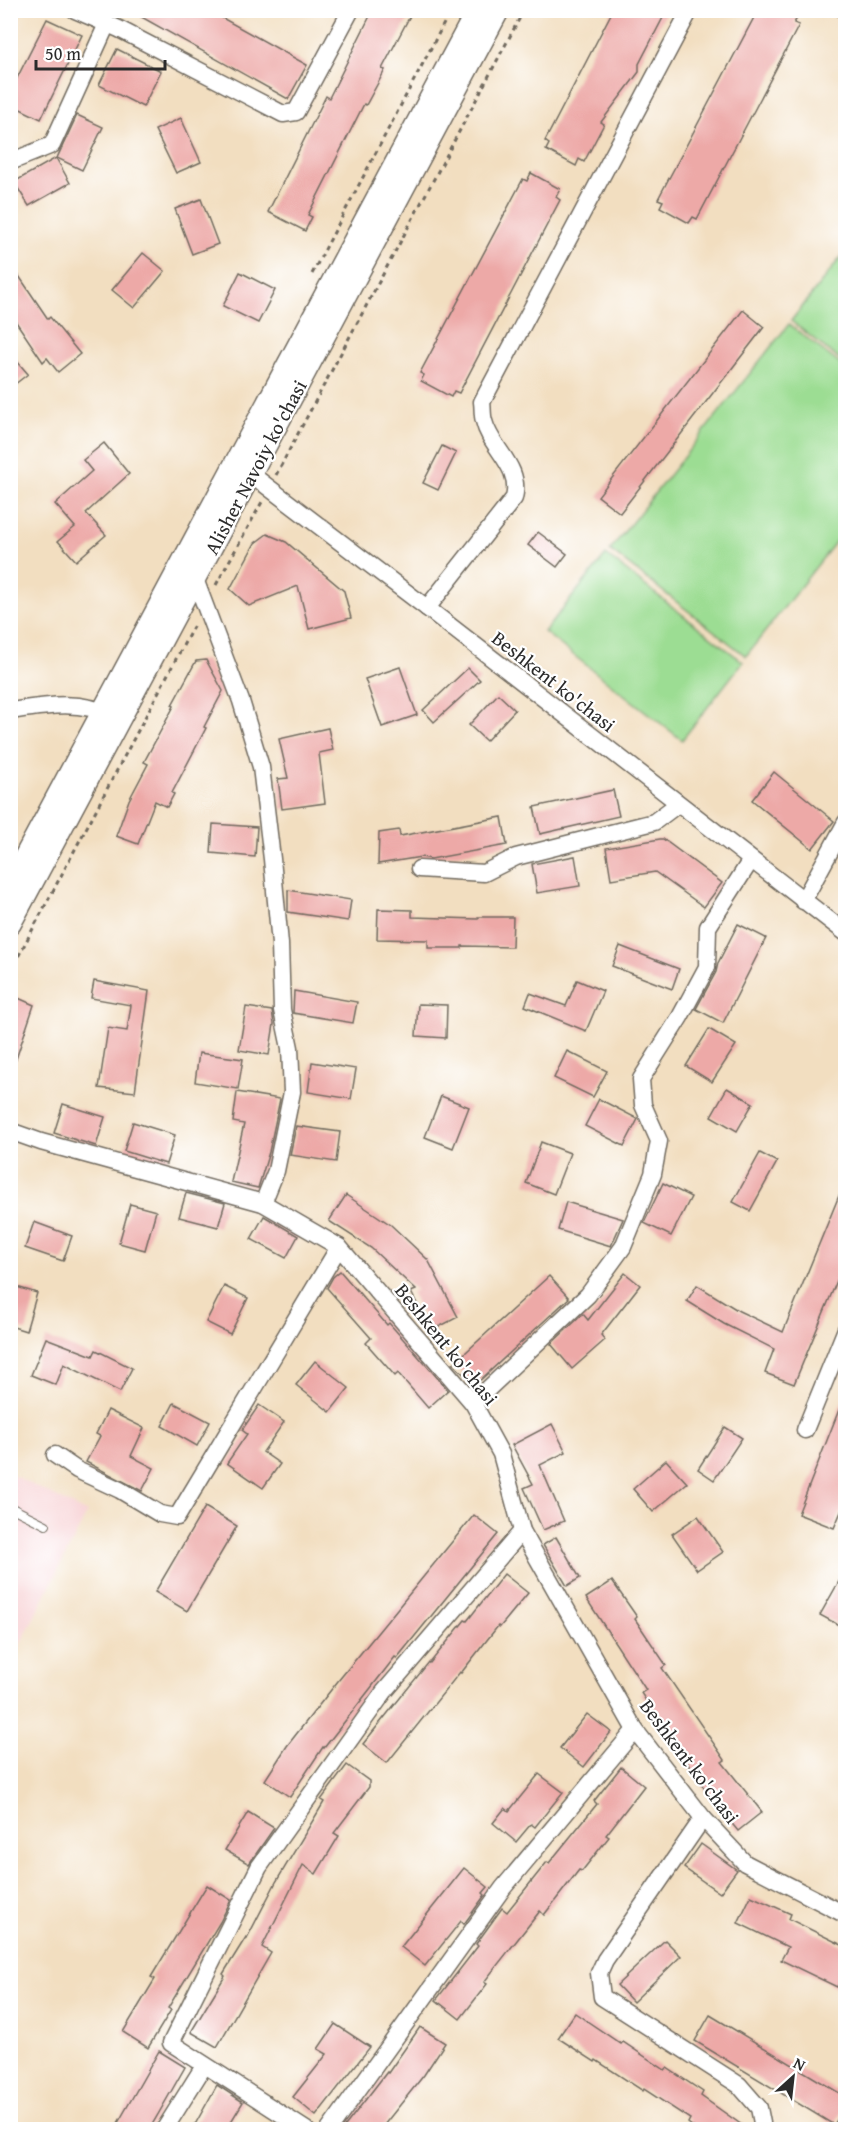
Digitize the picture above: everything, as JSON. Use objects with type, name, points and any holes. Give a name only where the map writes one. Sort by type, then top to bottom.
[{"type":"main road","name":"Alisher Navoiy ko'chasi","points":[[10,886],[195,579],[243,469],[479,16]]},
{"type":"main road","name":"Alisher Navoiy ko'chasi","points":[[10,923],[186,557],[243,469]]},
{"type":"street","points":[[75,10],[284,114],[296,112],[351,10]]},
{"type":"street","points":[[427,608],[514,498],[516,489],[513,472],[484,423],[482,402],[690,10]]},
{"type":"street","points":[[10,162],[52,145],[107,24]]},
{"type":"street","name":"Beshkent ko'chasi","points":[[243,469],[427,608],[846,933]]},
{"type":"street","points":[[186,557],[241,701],[261,767],[273,859],[280,944],[282,1010],[290,1048],[292,1092],[276,1171],[263,1203]]},
{"type":"street","points":[[10,711],[58,704],[111,715]]},
{"type":"street","points":[[418,869],[484,873],[516,856],[654,822],[678,804]]},
{"type":"street","points":[[803,901],[846,822]]},
{"type":"street","points":[[473,1403],[588,1294],[623,1247],[653,1174],[659,1140],[643,1105],[640,1079],[680,1017],[707,967],[708,927],[752,860]]},
{"type":"street","name":"Beshkent ko'chasi","points":[[10,1131],[40,1142],[263,1203],[339,1247],[473,1403],[501,1454],[522,1531],[635,1730],[703,1818],[745,1863],[846,1915]]},
{"type":"street","points":[[55,1455],[77,1470],[120,1490],[160,1514],[177,1517],[339,1247]]},
{"type":"street","points":[[805,1430],[846,1329]]},
{"type":"street","points":[[306,2130],[171,2043],[259,1867],[384,1692],[522,1531]]},
{"type":"street","points":[[329,2130],[503,1888],[635,1730]]},
{"type":"street","points":[[703,1818],[605,1960],[599,1973],[602,1997],[739,2085],[759,2108],[762,2123],[759,2130]]},
{"type":"street","points":[[164,2130],[204,2066]]},
{"type":"lane","points":[[10,1507],[46,1525]]},
{"type":"shaded area","points":[[11,1474],[87,1513],[11,1663]]},
{"type":"green space","points":[[845,252],[845,364],[791,321]]},
{"type":"green space","points":[[789,324],[845,368],[845,530],[746,656],[610,550]]},
{"type":"green space","points":[[606,555],[743,662],[682,740],[544,632]]},
{"type":"building","points":[[129,10],[208,10],[307,65],[288,99]]},
{"type":"building","points":[[373,10],[413,10],[382,69],[385,70],[366,105],[364,104],[308,215],[312,217],[305,231],[268,212],[326,96],[329,98]]},
{"type":"building","points":[[613,10],[667,10],[639,64],[639,72],[601,122],[604,124],[584,162],[579,159],[576,166],[546,150],[549,144],[545,141]]},
{"type":"building","points":[[758,10],[791,10],[799,15],[794,23],[799,25],[697,219],[693,217],[689,223],[660,207],[663,201],[658,199]]},
{"type":"building","points":[[47,19],[82,35],[41,119],[10,104],[10,92]]},
{"type":"building","points":[[117,49],[161,71],[143,107],[99,85]]},
{"type":"building","points":[[77,115],[103,127],[82,170],[57,158]]},
{"type":"building","points":[[181,118],[201,162],[176,173],[155,130]]},
{"type":"building","points":[[56,158],[70,183],[29,206],[14,182]]},
{"type":"building","points":[[531,173],[560,189],[556,197],[560,200],[459,393],[454,391],[451,397],[421,381],[424,375],[420,373],[523,179],[527,181]]},
{"type":"building","points":[[201,199],[218,244],[192,254],[175,209]]},
{"type":"building","points":[[143,253],[165,271],[134,308],[112,290]]},
{"type":"building","points":[[240,272],[275,290],[258,323],[223,306]]},
{"type":"building","points":[[19,276],[48,319],[50,317],[80,354],[58,372],[47,358],[43,362],[10,313],[10,282]]},
{"type":"building","points":[[743,310],[764,327],[620,513],[598,496]]},
{"type":"building","points":[[10,353],[28,374],[10,388]]},
{"type":"building","points":[[104,443],[129,474],[86,513],[106,535],[76,561],[58,541],[75,527],[55,504],[92,471],[83,460]]},
{"type":"building","points":[[442,446],[456,453],[438,490],[423,483]]},
{"type":"building","points":[[538,532],[567,554],[557,567],[528,545]]},
{"type":"building","points":[[267,534],[286,542],[344,591],[351,618],[309,629],[298,586],[249,606],[230,589],[255,543]]},
{"type":"building","points":[[206,660],[223,691],[172,793],[174,794],[167,807],[155,801],[138,844],[116,836],[129,800],[148,764],[144,762],[174,706],[172,705],[196,661]]},
{"type":"building","points":[[400,667],[417,715],[382,727],[365,679]]},
{"type":"building","points":[[468,668],[480,680],[434,722],[423,710]]},
{"type":"building","points":[[498,694],[515,710],[486,741],[469,725]]},
{"type":"building","points":[[328,728],[333,750],[319,753],[325,803],[282,809],[278,779],[288,778],[279,739]]},
{"type":"building","points":[[774,772],[834,821],[812,849],[752,800]]},
{"type":"building","points":[[613,790],[619,816],[540,834],[534,807]]},
{"type":"building","points":[[502,817],[507,845],[431,859],[421,857],[378,864],[379,833],[399,830],[400,836]]},
{"type":"building","points":[[213,824],[257,827],[255,857],[211,853]]},
{"type":"building","points":[[660,839],[722,883],[704,907],[655,872],[611,879],[606,848]]},
{"type":"building","points":[[575,856],[580,886],[537,893],[532,864]]},
{"type":"building","points":[[288,890],[351,900],[348,921],[288,912]]},
{"type":"building","points":[[378,909],[412,910],[412,917],[478,919],[478,917],[513,917],[512,947],[428,948],[428,940],[377,939]]},
{"type":"building","points":[[738,924],[766,938],[723,1023],[696,1009]]},
{"type":"building","points":[[620,946],[679,969],[672,989],[612,966]]},
{"type":"building","points":[[577,980],[603,991],[586,1031],[525,1006],[530,993],[566,1006]]},
{"type":"building","points":[[94,981],[149,991],[135,1092],[99,1088],[108,1028],[127,1031],[131,1005],[91,998]]},
{"type":"building","points":[[294,991],[357,1002],[353,1023],[293,1013]]},
{"type":"building","points":[[16,997],[34,1005],[13,1068],[10,1067],[10,1008]]},
{"type":"building","points":[[418,1004],[447,1005],[446,1038],[416,1036]]},
{"type":"building","points":[[246,1007],[272,1011],[274,1024],[269,1055],[239,1050]]},
{"type":"building","points":[[709,1029],[736,1045],[712,1082],[686,1066]]},
{"type":"building","points":[[567,1051],[607,1071],[593,1097],[554,1078]]},
{"type":"building","points":[[199,1053],[243,1059],[238,1089],[195,1082]]},
{"type":"building","points":[[312,1062],[356,1069],[351,1099],[308,1092]]},
{"type":"building","points":[[727,1088],[753,1103],[737,1131],[711,1116]]},
{"type":"building","points":[[237,1092],[280,1099],[269,1152],[258,1188],[231,1182],[244,1124],[233,1122]]},
{"type":"building","points":[[441,1096],[469,1107],[453,1148],[425,1137]]},
{"type":"building","points":[[599,1099],[638,1119],[624,1146],[585,1126]]},
{"type":"building","points":[[63,1104],[105,1117],[96,1146],[54,1133]]},
{"type":"building","points":[[133,1122],[175,1135],[166,1164],[124,1151]]},
{"type":"building","points":[[296,1126],[340,1132],[336,1162],[290,1155]]},
{"type":"building","points":[[541,1142],[570,1153],[554,1194],[526,1183]]},
{"type":"building","points":[[760,1153],[777,1162],[750,1211],[733,1202]]},
{"type":"building","points":[[845,1181],[846,1259],[794,1384],[765,1373],[774,1349],[724,1324],[687,1301],[697,1285],[739,1311],[783,1332]]},
{"type":"building","points":[[663,1183],[691,1197],[671,1236],[644,1223]]},
{"type":"building","points":[[186,1193],[225,1203],[218,1227],[179,1217]]},
{"type":"building","points":[[346,1195],[391,1225],[428,1260],[458,1317],[431,1331],[411,1292],[416,1290],[371,1248],[329,1221]]},
{"type":"building","points":[[566,1202],[623,1219],[611,1246],[558,1230]]},
{"type":"building","points":[[130,1204],[156,1211],[145,1250],[119,1243]]},
{"type":"building","points":[[264,1216],[298,1236],[286,1258],[251,1239]]},
{"type":"building","points":[[34,1222],[72,1236],[63,1261],[25,1248]]},
{"type":"building","points":[[340,1271],[448,1390],[428,1408],[398,1373],[395,1376],[366,1343],[371,1338],[327,1288],[333,1277]]},
{"type":"building","points":[[625,1273],[640,1285],[601,1335],[605,1340],[572,1369],[551,1344],[583,1314],[588,1320]]},
{"type":"building","points":[[549,1276],[569,1298],[475,1385],[453,1364]]},
{"type":"building","points":[[10,1285],[37,1293],[26,1331],[10,1326]]},
{"type":"building","points":[[224,1286],[248,1298],[230,1334],[206,1322]]},
{"type":"building","points":[[46,1338],[93,1356],[96,1350],[132,1368],[120,1392],[64,1364],[56,1385],[31,1375]]},
{"type":"building","points":[[315,1361],[349,1388],[330,1412],[296,1385]]},
{"type":"building","points":[[844,1397],[846,1500],[834,1528],[798,1514]]},
{"type":"building","points":[[174,1403],[210,1422],[197,1446],[162,1426]]},
{"type":"building","points":[[259,1405],[284,1422],[263,1452],[280,1464],[263,1488],[227,1463],[247,1434],[242,1430]]},
{"type":"building","points":[[108,1410],[144,1428],[131,1456],[154,1468],[142,1491],[86,1462],[100,1436],[96,1434]]},
{"type":"building","points":[[552,1424],[566,1452],[540,1465],[564,1521],[543,1530],[524,1488],[533,1484],[512,1445]]},
{"type":"building","points":[[725,1427],[742,1438],[714,1480],[698,1469]]},
{"type":"building","points":[[666,1460],[687,1483],[653,1512],[633,1489]]},
{"type":"building","points":[[205,1507],[237,1526],[187,1611],[155,1592]]},
{"type":"building","points":[[474,1515],[498,1534],[323,1747],[290,1797],[265,1780],[287,1746],[338,1681]]},
{"type":"building","points":[[698,1516],[723,1552],[697,1570],[672,1534]]},
{"type":"building","points":[[556,1537],[580,1578],[567,1586],[543,1545]]},
{"type":"building","points":[[846,1569],[846,1629],[820,1615]]},
{"type":"building","points":[[504,1574],[528,1593],[500,1627],[498,1626],[387,1763],[363,1744]]},
{"type":"building","points":[[612,1581],[666,1665],[662,1668],[725,1760],[722,1762],[762,1812],[738,1831],[710,1797],[641,1693],[646,1690],[586,1598]]},
{"type":"building","points":[[587,1714],[611,1732],[584,1767],[560,1748]]},
{"type":"building","points":[[347,1765],[369,1781],[369,1787],[334,1833],[339,1836],[316,1874],[303,1865],[262,1947],[271,1953],[217,2047],[191,2032],[324,1802],[321,1800]]},
{"type":"building","points":[[621,1767],[644,1786],[606,1835],[609,1837],[582,1871],[579,1870],[544,1915],[540,1911],[484,1982],[487,1984],[460,2019],[436,2000],[478,1946],[476,1944],[502,1908],[507,1912],[547,1862],[549,1863],[597,1804],[594,1801]]},
{"type":"building","points":[[539,1774],[563,1792],[535,1827],[531,1824],[516,1842],[493,1823],[505,1808],[509,1811]]},
{"type":"building","points":[[248,1812],[274,1828],[249,1864],[225,1850]]},
{"type":"building","points":[[701,1844],[737,1870],[720,1893],[684,1868]]},
{"type":"building","points":[[464,1868],[488,1887],[483,1893],[485,1895],[464,1924],[461,1921],[425,1966],[401,1947]]},
{"type":"building","points":[[207,1885],[231,1900],[168,2008],[171,2010],[148,2048],[123,2032],[155,1979],[151,1977]]},
{"type":"building","points":[[751,1896],[791,1914],[789,1919],[846,1947],[846,1971],[837,1987],[781,1960],[788,1947],[738,1923]]},
{"type":"building","points":[[665,1940],[681,1956],[633,2002],[617,1985]]},
{"type":"building","points":[[575,2013],[621,2044],[623,2042],[703,2092],[701,2096],[749,2130],[697,2130],[688,2123],[690,2119],[558,2038]]},
{"type":"building","points":[[710,2015],[846,2097],[846,2105],[834,2125],[695,2041]]},
{"type":"building","points":[[335,2024],[370,2047],[316,2116],[293,2097],[327,2054],[318,2049]]},
{"type":"building","points":[[420,2027],[445,2043],[424,2075],[380,2130],[342,2130],[388,2073]]},
{"type":"building","points":[[159,2051],[185,2067],[160,2111],[149,2130],[114,2130]]},
{"type":"building","points":[[217,2085],[243,2102],[226,2130],[192,2130]]}]
